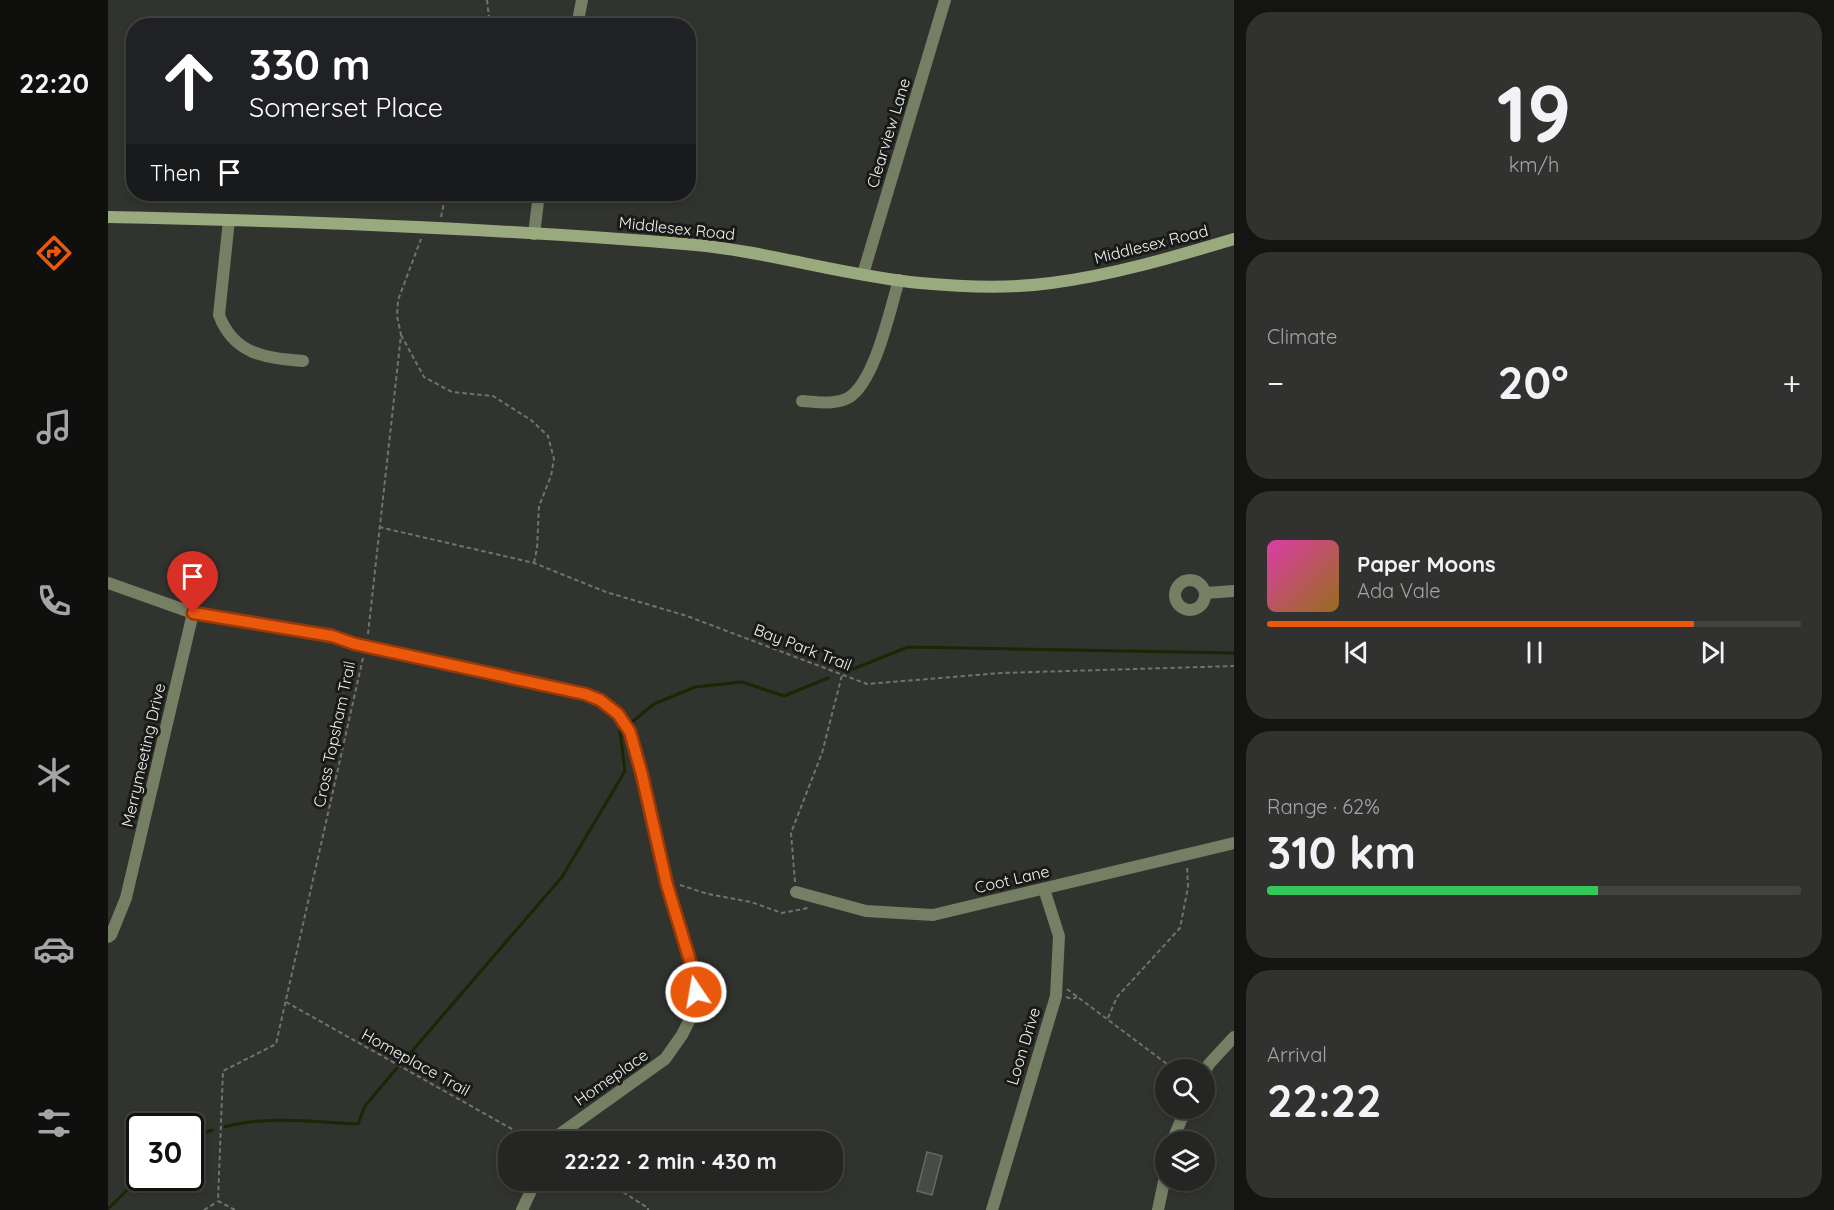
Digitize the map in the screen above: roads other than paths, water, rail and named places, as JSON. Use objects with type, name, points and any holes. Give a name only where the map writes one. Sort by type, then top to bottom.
[{"type":"main road","name":"Middlesex Road","points":[[108,217],[433,228],[689,244],[770,255],[898,280],[1003,286],[1052,283],[1156,262],[1234,239]]},
{"type":"street","points":[[579,18],[582,0]]},
{"type":"street","name":"Clearview Lane","points":[[863,274],[945,0]]},
{"type":"street","points":[[534,234],[538,201]]},
{"type":"street","points":[[229,220],[228,249],[219,315],[224,329],[235,341],[254,354],[303,361]]},
{"type":"street","points":[[802,401],[829,403],[843,400],[851,397],[865,380],[884,333],[898,280]]},
{"type":"street","name":"Homeplace","points":[[108,583],[193,613],[332,636],[360,645],[585,694],[600,700],[618,714],[630,732],[642,775],[666,881],[694,974],[696,1007],[682,1035],[665,1059],[564,1131]]},
{"type":"street","points":[[1205,593],[1234,591]]},
{"type":"street","name":"Merrymeeting Drive","points":[[108,937],[111,935],[126,898],[193,613]]},
{"type":"street","name":"Coot Lane","points":[[796,892],[866,911],[933,915],[1234,843]]},
{"type":"street","name":"Loon Drive","points":[[992,1210],[1056,996],[1059,936],[1044,889]]},
{"type":"street","points":[[1214,1059],[1234,1037]]},
{"type":"street","points":[[522,1210],[531,1191]]},
{"type":"street","points":[[1158,1210],[1162,1191]]},
{"type":"waterway","points":[[853,669],[908,647],[1234,653]]},
{"type":"waterway","points":[[632,722],[654,704],[695,687],[742,682],[784,696],[828,678]]},
{"type":"waterway","points":[[400,1065],[562,877],[625,771],[620,731]]},
{"type":"waterway","points":[[225,1127],[274,1120],[358,1124],[365,1106],[397,1068]]},
{"type":"waterway","points":[[204,1134],[213,1130]]},
{"type":"waterway","points":[[108,1209],[126,1191]]}]
